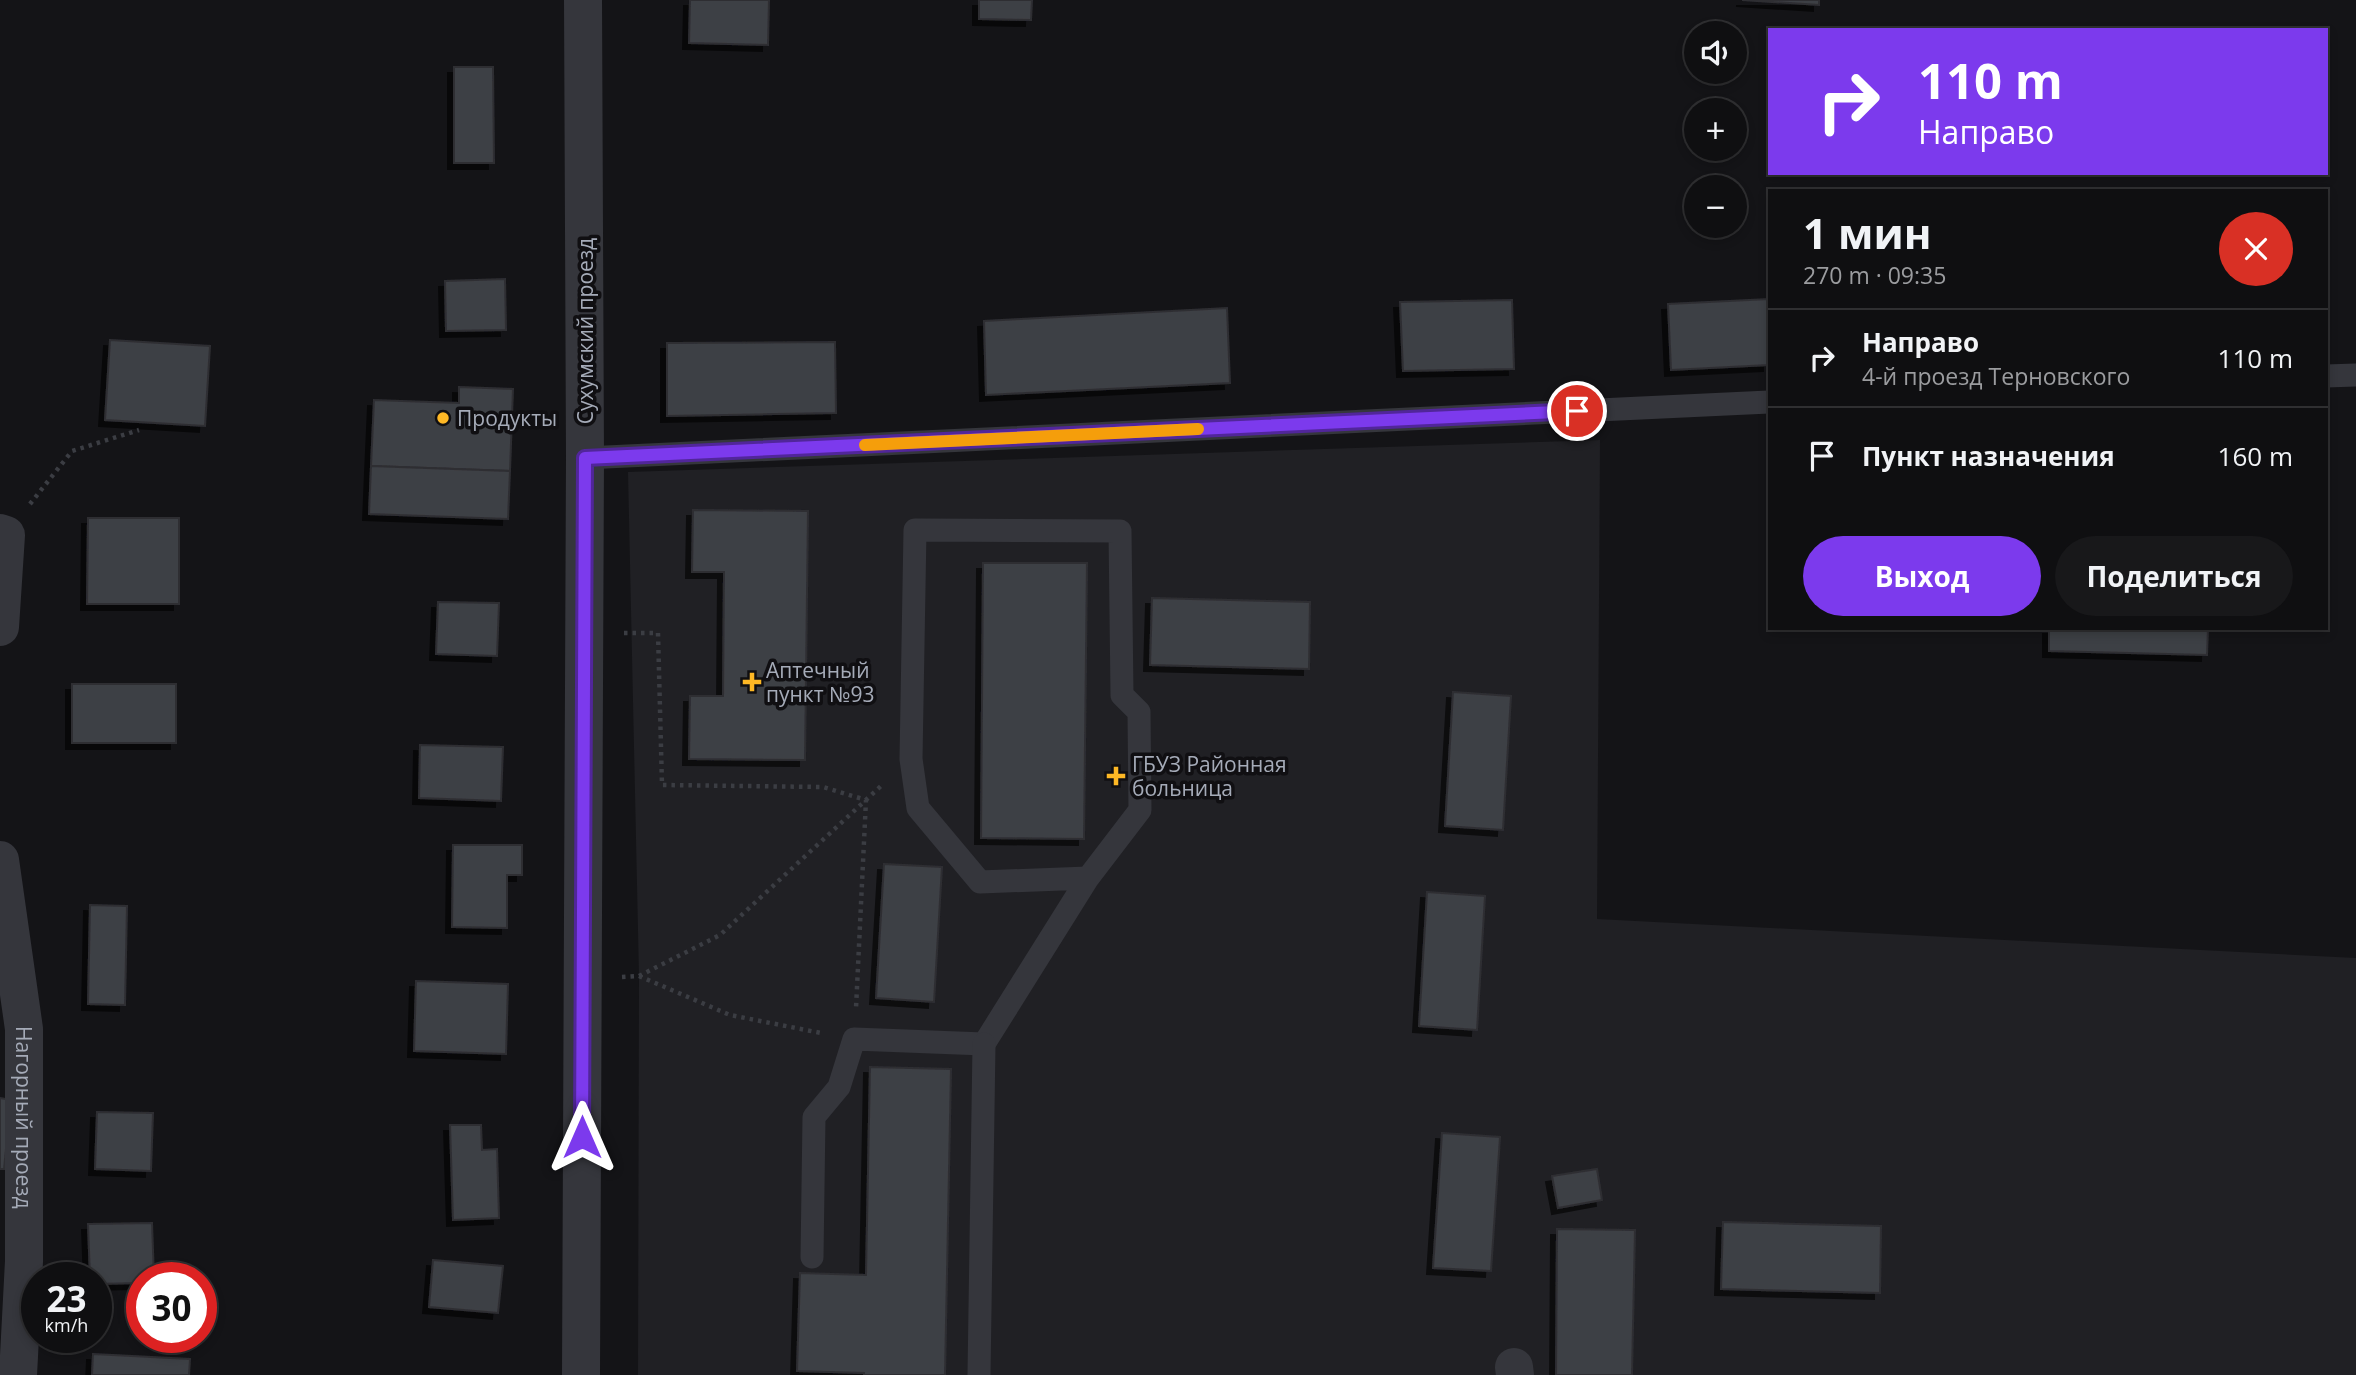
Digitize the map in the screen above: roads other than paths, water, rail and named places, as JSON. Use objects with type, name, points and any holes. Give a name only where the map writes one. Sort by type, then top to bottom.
[{"type":"street","name":"Сухумский проезд","points":[[580,1375],[585,458],[583,0]]},
{"type":"street","points":[[0,627],[3,534]]},
{"type":"street","name":"Нагорный проезд","points":[[0,860],[24,1029],[24,1261],[18,1375]]},
{"type":"lane","points":[[2328,376],[2356,375]]},
{"type":"lane","points":[[585,458],[1768,402]]},
{"type":"lane","points":[[979,1375],[984,1044],[1088,878],[1140,810],[1139,712],[1122,695],[1120,531],[915,530],[911,759],[918,808],[979,882],[1088,878]]},
{"type":"lane","points":[[812,1257],[814,1117],[839,1087],[854,1039],[984,1044]]},
{"type":"place","name":"Продукты","points":[[443,418]]},
{"type":"place","name":"Аптечный пункт №93","points":[[752,682]]},
{"type":"place","name":"ГБУЗ Районная больница","points":[[1116,776]]}]
